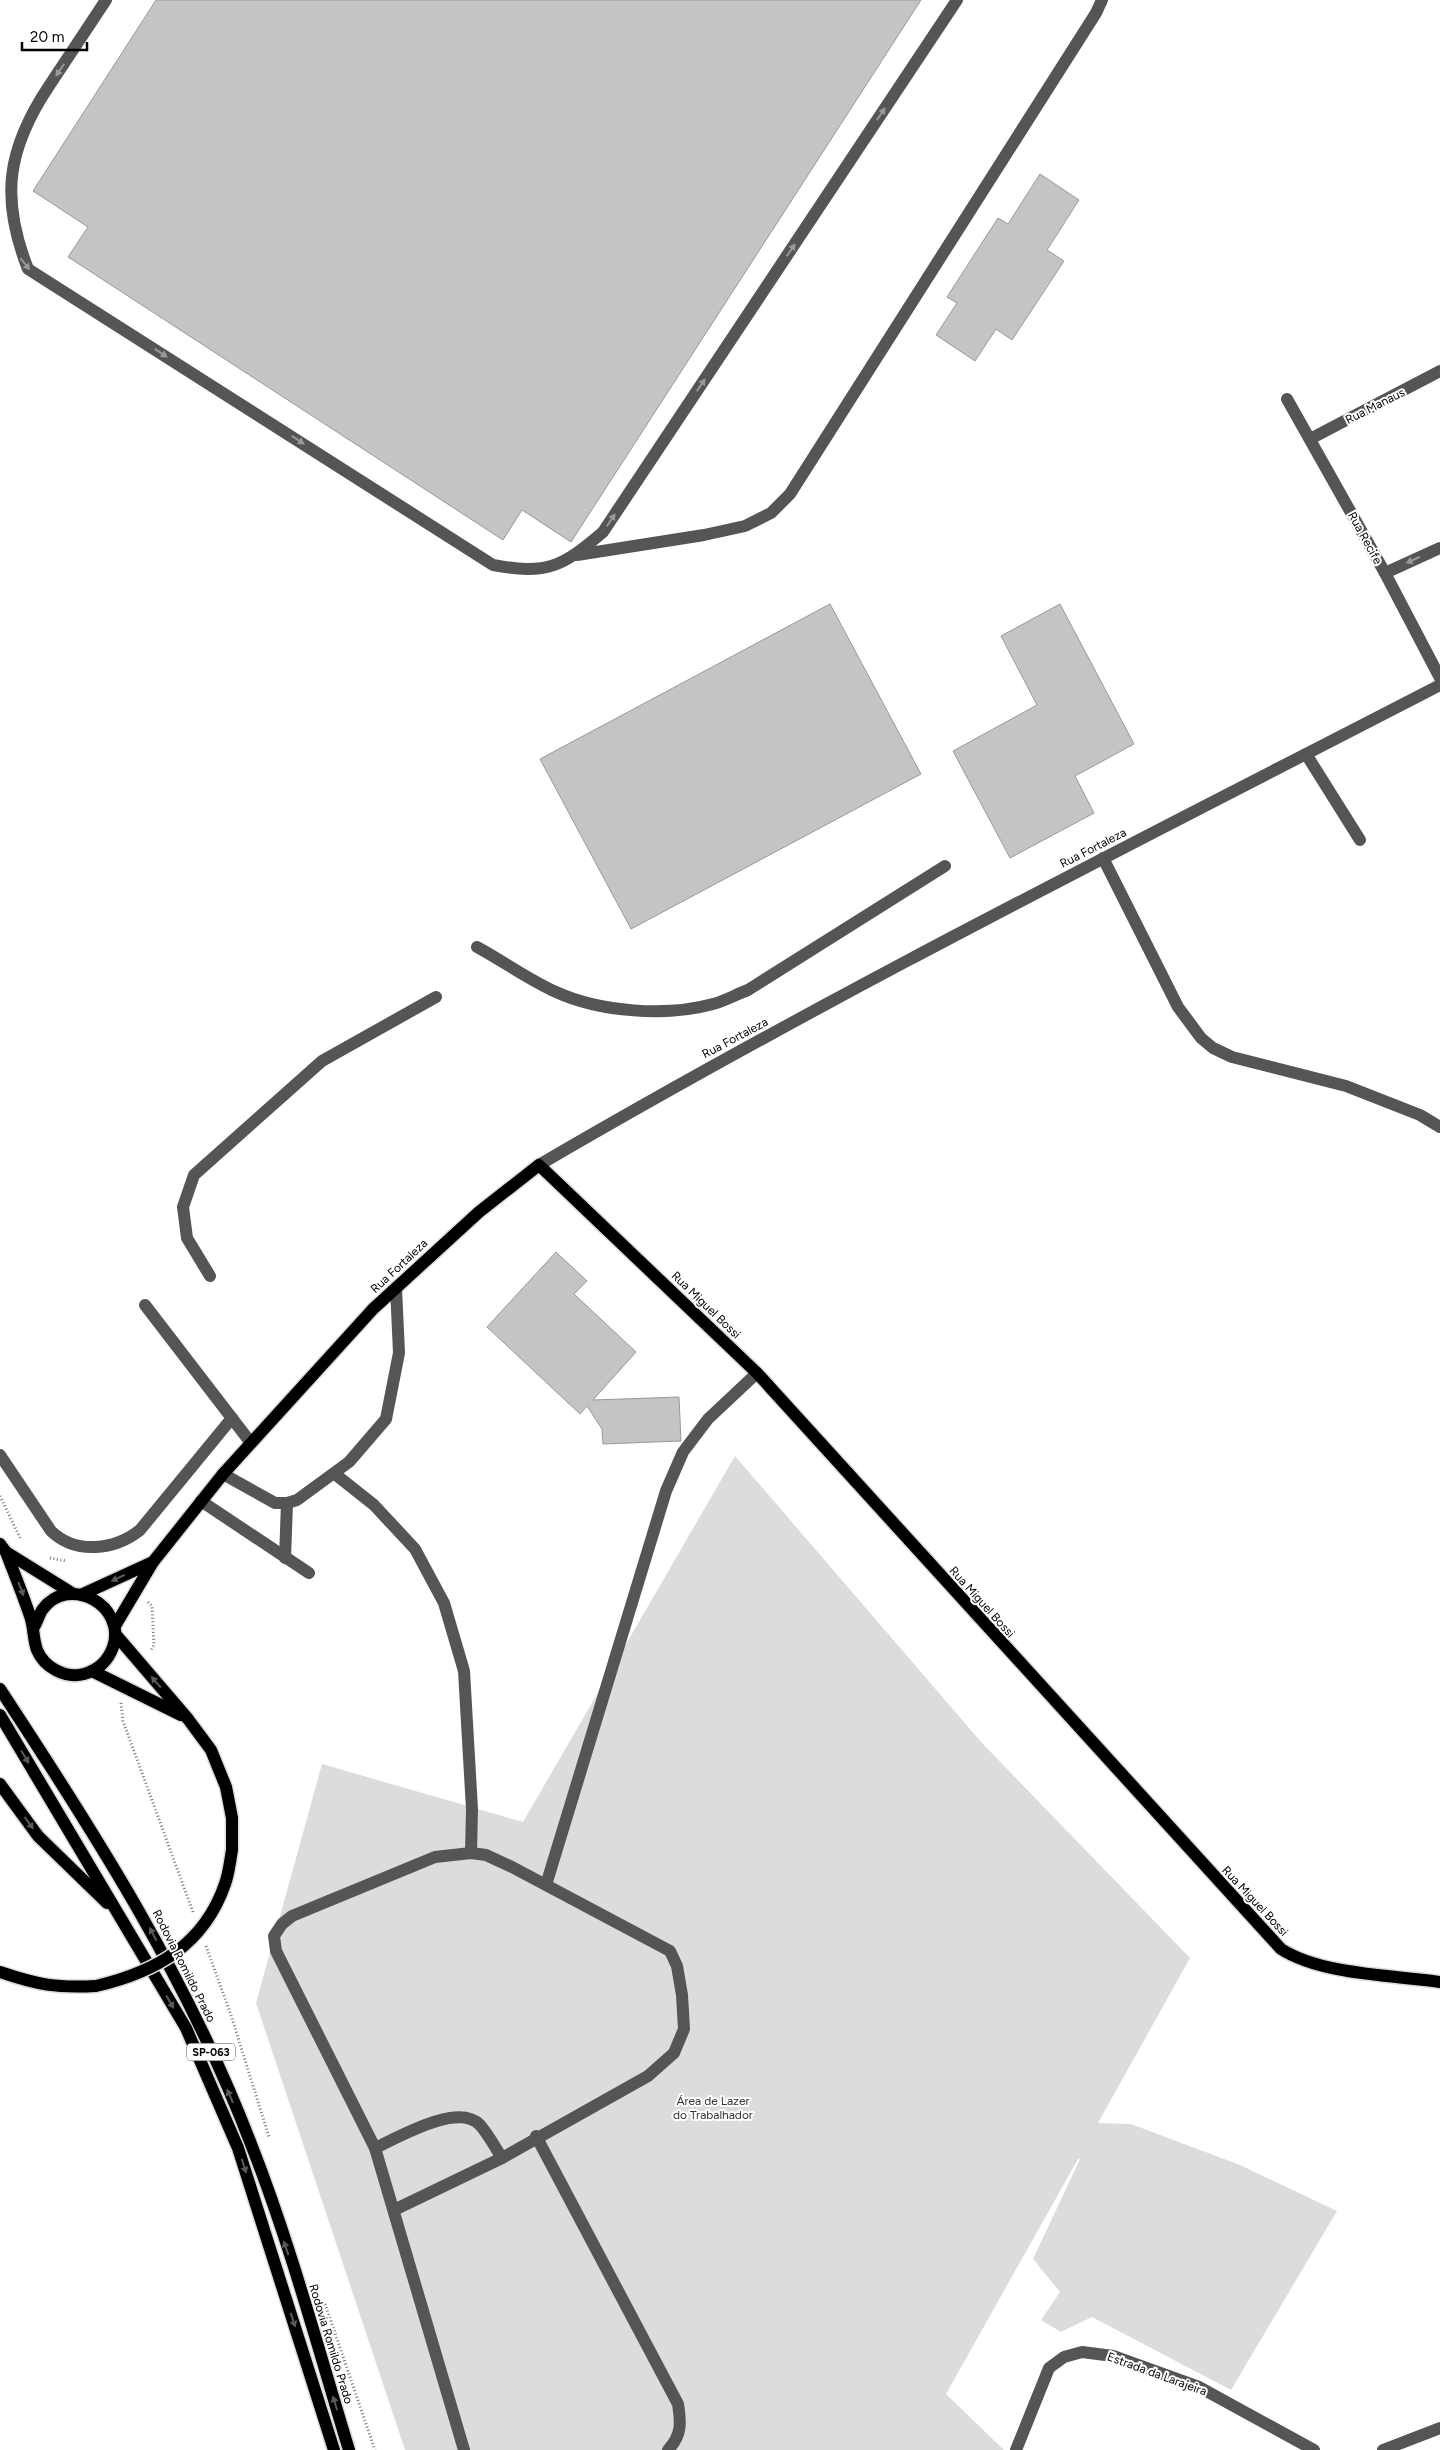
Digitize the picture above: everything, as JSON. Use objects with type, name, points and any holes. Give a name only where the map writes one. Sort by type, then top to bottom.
[{"type":"main road","name":"Rua Fortaleza","points":[[115,1630],[153,1562],[223,1474],[372,1309],[479,1212],[539,1165]]},
{"type":"main road","name":"Rua Miguel Bossi","points":[[539,1165],[757,1373],[1281,1950],[1302,1961],[1329,1968],[1440,1982]]},
{"type":"main road","points":[[0,1972],[35,1984],[63,1987],[96,1986],[129,1978],[156,1966],[177,1952],[199,1930],[215,1908],[226,1883],[232,1850],[232,1818],[226,1787],[211,1750],[188,1718],[115,1630],[107,1611],[94,1598],[78,1594],[3,1548]]},
{"type":"main road","points":[[3,1548],[34,1627],[37,1649],[50,1667],[71,1675],[92,1671],[107,1660],[111,1652],[115,1630]]},
{"type":"main road","name":"Rua Fortaleza","points":[[78,1594],[153,1562]]},
{"type":"main road","points":[[34,1627],[42,1610],[52,1600],[78,1594]]},
{"type":"main road","points":[[92,1671],[188,1718]]},
{"type":"main road","name":"Rodovia Romildo Prado","points":[[0,1689],[84,1816],[145,1918],[197,2021],[251,2144],[304,2302],[349,2450]]},
{"type":"main road","name":"SP-063","points":[[0,1715],[186,2028],[238,2148],[334,2450]]},
{"type":"main road","points":[[0,1784],[38,1836],[118,1914]]},
{"type":"street","points":[[106,0],[23,124],[8,154],[2,184],[3,214],[13,248],[28,269],[493,565],[523,570],[553,566],[577,554],[603,532],[957,0]]},
{"type":"street","points":[[577,554],[704,535],[745,526],[771,512],[790,494],[1096,13],[1102,0]]},
{"type":"street","name":"Rua Manaus","points":[[1310,439],[1440,371]]},
{"type":"street","name":"Rua Recife","points":[[1287,399],[1385,573],[1440,678]]},
{"type":"street","points":[[1385,573],[1440,548]]},
{"type":"street","name":"Rua Fortaleza","points":[[539,1165],[692,1077],[936,945],[1440,685]]},
{"type":"street","points":[[1306,754],[1360,840]]},
{"type":"street","points":[[1103,858],[1178,1007],[1201,1038],[1213,1048],[1232,1057],[1346,1086],[1420,1115],[1440,1126]]},
{"type":"street","points":[[476,946],[556,992],[594,1003],[640,1011],[682,1011],[714,1004],[748,990],[944,866]]},
{"type":"street","points":[[210,1276],[187,1238],[183,1207],[194,1175],[322,1060],[436,997]]},
{"type":"street","points":[[223,1474],[275,1503],[287,1503],[298,1500],[349,1462],[386,1419],[399,1353],[396,1288]]},
{"type":"street","points":[[145,1305],[251,1443]]},
{"type":"street","points":[[546,1885],[666,1491],[683,1452],[708,1419],[757,1373]]},
{"type":"street","points":[[0,1455],[50,1531],[59,1539],[87,1546],[116,1544],[128,1539],[140,1530],[232,1418]]},
{"type":"street","points":[[335,1474],[374,1505],[415,1549],[444,1603],[464,1671],[472,1809],[471,1853]]},
{"type":"street","points":[[201,1502],[308,1573]]},
{"type":"street","points":[[285,1558],[287,1503]]},
{"type":"street","points":[[394,2210],[502,2158],[536,2136],[648,2076],[674,2053],[684,2029],[682,1995],[676,1966],[670,1951],[486,1855],[471,1853],[435,1856],[306,1910],[282,1924],[274,1936],[276,1951],[375,2148],[464,2450]]},
{"type":"street","points":[[375,2148],[444,2118],[464,2116],[479,2124],[502,2158]]},
{"type":"street","points":[[536,2136],[678,2404],[682,2426],[677,2440],[668,2450]]},
{"type":"street","name":"Estrada da Larajeira","points":[[1016,2450],[1049,2368],[1064,2357],[1082,2352],[1113,2356],[1199,2387],[1314,2450]]},
{"type":"street","points":[[1383,2450],[1440,2428]]},
{"type":"green space","name":"Área de Lazer do Trabalhador","points":[[735,1456],[982,1743],[1190,1958],[1098,2123],[1131,2124],[1240,2165],[1337,2211],[1231,2390],[1092,2317],[1061,2332],[1041,2320],[1060,2292],[1033,2259],[1080,2159],[1078,2159],[946,2394],[1004,2450],[405,2450],[256,2003],[322,1764],[523,1822]]},
{"type":"building","points":[[156,0],[921,0],[571,542],[522,510],[503,540],[68,257],[88,227],[33,191]]},
{"type":"building","points":[[1040,174],[1079,200],[1047,250],[1064,261],[1012,340],[996,329],[975,361],[936,335],[957,303],[947,297],[998,218],[1008,224]]},
{"type":"building","points":[[830,604],[921,774],[631,929],[540,759]]},
{"type":"building","points":[[1060,604],[1134,744],[1075,776],[1094,813],[1010,858],[953,751],[1037,705],[1001,636]]},
{"type":"building","points":[[556,1252],[587,1281],[574,1294],[636,1352],[593,1400],[679,1397],[681,1441],[603,1444],[602,1429],[587,1406],[580,1414],[487,1327]]}]
